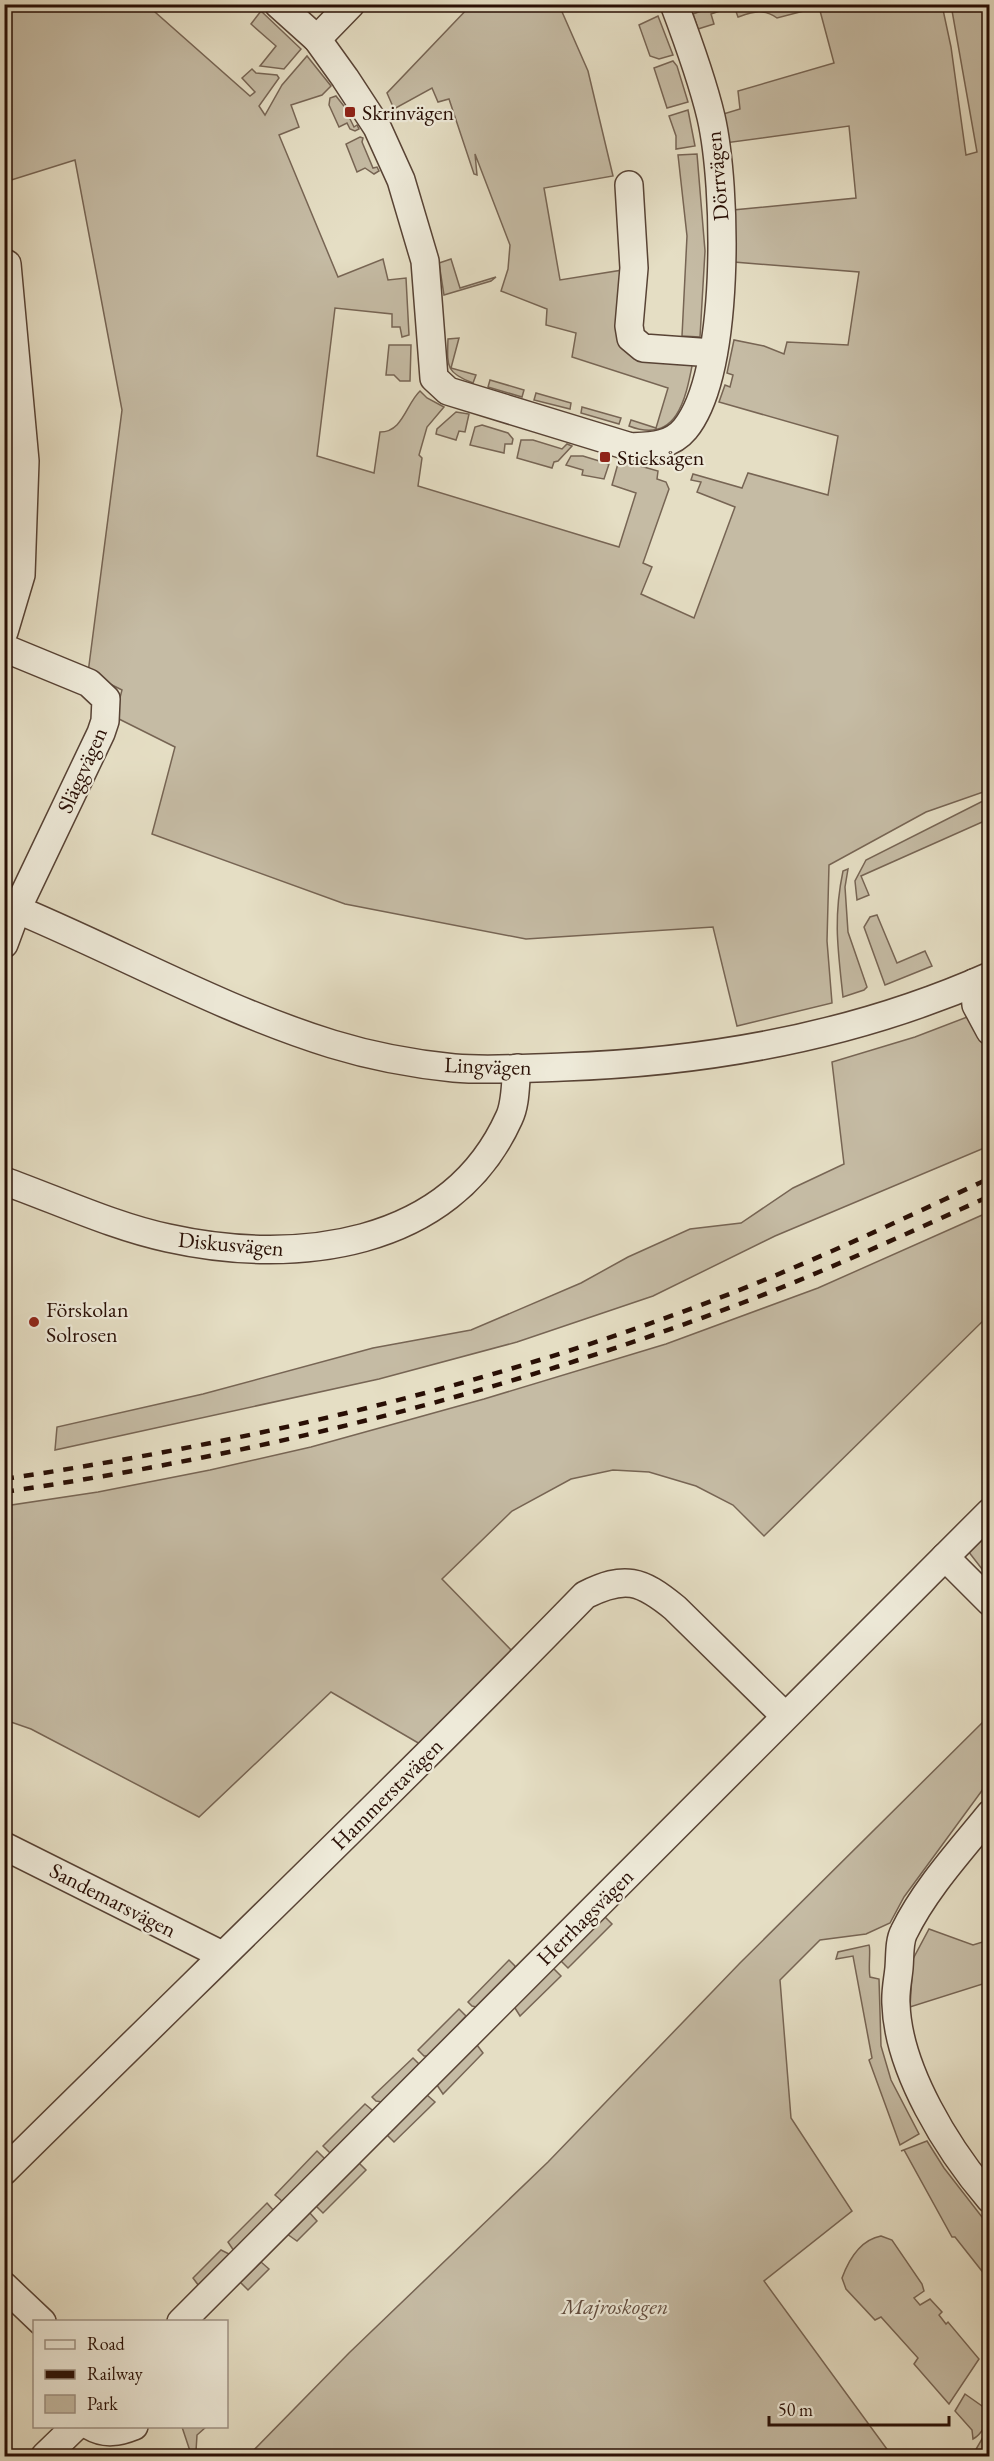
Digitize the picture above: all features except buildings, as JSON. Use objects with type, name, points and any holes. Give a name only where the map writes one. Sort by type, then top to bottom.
[{"type":"street","points":[[278,4],[318,39],[351,4]]},
{"type":"street","name":"Dörrvägen","points":[[318,39],[377,127],[401,180],[425,261],[434,378],[448,391],[620,444],[631,447],[660,446],[684,431],[700,405],[716,341],[723,247],[717,161],[711,119],[687,38],[674,4]]},
{"type":"street","points":[[629,185],[634,268],[628,326],[631,338],[643,348],[713,353]]},
{"type":"street","points":[[4,632],[21,575],[25,461],[7,264]]},
{"type":"street","name":"Släggvägen","points":[[4,648],[88,683],[106,699],[105,720],[101,733],[11,907],[4,944]]},
{"type":"street","name":"Lingvägen","points":[[11,907],[265,1020],[334,1044],[391,1058],[454,1068],[608,1065],[759,1047],[857,1024],[937,998],[982,980]]},
{"type":"street","points":[[982,980],[976,1005],[990,1031]]},
{"type":"street","name":"Diskusvägen","points":[[4,1182],[167,1238],[228,1248],[292,1250],[358,1239],[388,1231],[415,1219],[444,1200],[485,1160],[510,1116],[517,1068]]},
{"type":"street","name":"Herrhagsvägen","points":[[183,2320],[990,1512]]},
{"type":"street","points":[[945,1557],[990,1602]]},
{"type":"street","name":"Hammerstavägen","points":[[4,2171],[378,1804],[585,1595],[600,1587],[618,1582],[637,1582],[657,1592],[785,1716]]},
{"type":"street","points":[[990,1814],[919,1905],[902,1934],[896,2004],[903,2049],[920,2090],[941,2129],[976,2183],[990,2199]]},
{"type":"street","name":"Sandemarsvägen","points":[[4,1846],[222,1955]]},
{"type":"street","points":[[4,2286],[40,2320]]},
{"type":"street","points":[[45,2457],[75,2428]]},
{"type":"street","points":[[93,2428],[107,2432],[121,2432],[131,2428]]},
{"type":"green space","points":[[720,4],[942,5],[951,47],[966,155],[977,152],[951,5],[989,5],[989,790],[926,812],[829,865],[827,941],[832,1003],[737,1026],[713,927],[526,939],[345,904],[152,834],[175,747],[115,717],[122,690],[88,673],[122,410],[75,160],[5,182],[4,5],[147,5],[250,96],[255,92],[242,78],[252,69],[256,73],[277,75],[279,78],[259,106],[265,115],[282,85],[307,56],[331,86],[322,95],[291,105],[299,127],[279,135],[338,277],[383,259],[388,280],[406,278],[409,335],[402,337],[400,327],[392,327],[392,314],[335,308],[317,456],[374,473],[380,432],[388,431],[399,422],[420,391],[427,398],[444,407],[427,427],[419,455],[422,458],[418,486],[619,547],[636,493],[612,485],[619,460],[658,471],[657,479],[666,482],[669,489],[643,563],[652,567],[641,594],[694,618],[735,507],[697,492],[701,482],[691,480],[693,474],[742,488],[748,473],[828,495],[838,436],[719,402],[725,385],[730,387],[733,375],[727,373],[734,340],[764,346],[784,354],[787,342],[848,345],[859,272],[734,262],[733,210],[856,198],[849,126],[725,143],[720,115],[740,109],[738,91],[834,63],[819,7],[777,18],[763,12],[738,17],[734,6],[711,14],[714,24],[698,29],[693,14]]},
{"type":"green space","points":[[471,5],[559,5],[588,71],[613,176],[544,188],[560,280],[629,269],[626,338],[693,361],[687,389],[677,414],[659,429],[646,430],[629,426],[631,420],[656,428],[668,388],[572,357],[576,333],[546,325],[547,309],[501,291],[508,269],[510,245],[475,154],[477,175],[474,174],[449,99],[438,102],[432,88],[394,109],[387,93]]},
{"type":"green space","points":[[261,11],[301,49],[284,69],[260,66],[276,46],[251,24]]},
{"type":"green space","points":[[658,16],[673,55],[659,59],[650,56],[639,25]]},
{"type":"green space","points":[[673,61],[677,66],[688,102],[667,108],[654,68]]},
{"type":"green space","points":[[336,96],[351,115],[349,117],[354,127],[357,125],[359,129],[355,131],[350,129],[347,123],[339,127],[329,105],[330,98]]},
{"type":"green space","points":[[688,110],[695,146],[676,149],[676,136],[669,116]]},
{"type":"green space","points":[[360,137],[363,138],[362,142],[373,168],[377,167],[379,171],[374,174],[365,168],[357,172],[346,144]]},
{"type":"green space","points":[[697,154],[705,251],[700,337],[682,336],[687,236],[678,155]]},
{"type":"green space","points":[[451,259],[460,288],[496,277],[491,281],[444,295],[439,263]]},
{"type":"green space","points":[[459,338],[451,368],[476,375],[473,383],[453,372],[448,363],[448,339]]},
{"type":"green space","points":[[389,345],[411,345],[410,381],[400,381],[394,375],[386,375]]},
{"type":"green space","points":[[490,380],[524,390],[522,397],[488,387]]},
{"type":"green space","points":[[536,393],[571,403],[570,409],[534,400]]},
{"type":"green space","points":[[582,407],[621,418],[619,424],[581,413]]},
{"type":"green space","points":[[456,412],[469,414],[465,432],[459,431],[456,440],[436,434],[437,429]]},
{"type":"green space","points":[[482,425],[508,433],[513,439],[512,444],[505,444],[504,453],[470,445],[475,427]]},
{"type":"green space","points":[[521,440],[533,440],[562,449],[567,444],[572,446],[558,461],[554,462],[552,468],[517,458]]},
{"type":"green space","points":[[571,456],[583,456],[609,464],[604,479],[582,475],[583,470],[566,465]]},
{"type":"green space","points":[[989,800],[989,819],[861,876],[869,895],[857,900],[855,881],[866,860]]},
{"type":"green space","points":[[848,869],[845,887],[848,932],[867,987],[843,997],[837,920],[843,871]]},
{"type":"green space","points":[[877,915],[897,963],[925,951],[932,966],[885,985],[864,927],[870,917]]},
{"type":"green space","points":[[975,1014],[989,1050],[989,1146],[775,1236],[653,1296],[517,1342],[379,1379],[55,1450],[57,1427],[203,1394],[373,1348],[471,1330],[581,1283],[628,1257],[690,1229],[741,1223],[793,1188],[844,1164],[832,1062],[915,1037]]},
{"type":"green space","points":[[989,1212],[989,1315],[764,1536],[733,1505],[696,1486],[649,1472],[613,1470],[571,1479],[512,1511],[442,1579],[513,1652],[420,1744],[331,1692],[199,1817],[31,1729],[5,1720],[5,1506],[98,1492],[210,1470],[311,1447],[484,1399],[666,1344],[818,1288]]},
{"type":"green space","points":[[989,1526],[989,1578],[968,1551]]},
{"type":"green space","name":"Majroskogen","points":[[989,1716],[989,1781],[904,1897],[890,1923],[866,1934],[820,1940],[780,1980],[791,2118],[852,2211],[764,2281],[892,2456],[248,2456],[349,2353],[548,2162],[740,1963]]},
{"type":"green space","points":[[604,1916],[612,1924],[568,1968],[560,1960]]},
{"type":"green space","points":[[929,1929],[973,1945],[989,1940],[989,1982],[910,2007],[913,1959]]},
{"type":"green space","points":[[869,1945],[870,1977],[879,1979],[881,2046],[891,2080],[919,2134],[900,2145],[869,2060],[872,2058],[853,1956],[836,1959],[838,1952]]},
{"type":"green space","points":[[509,1960],[515,1966],[514,1970],[476,2007],[472,2006],[468,2002]]},
{"type":"green space","points":[[552,1967],[561,1976],[520,2016],[515,2008],[516,2004]]},
{"type":"green space","points":[[459,2009],[466,2016],[429,2056],[424,2056],[418,2050]]},
{"type":"green space","points":[[477,2045],[483,2053],[443,2094],[437,2085]]},
{"type":"green space","points":[[413,2058],[419,2064],[382,2102],[376,2101],[372,2097]]},
{"type":"green space","points":[[427,2095],[435,2102],[394,2142],[386,2134]]},
{"type":"green space","points":[[365,2104],[372,2110],[370,2115],[330,2153],[323,2146]]},
{"type":"green space","points":[[927,2141],[944,2168],[989,2226],[989,2280],[955,2237],[952,2237],[904,2150],[901,2151]]},
{"type":"green space","points":[[317,2151],[325,2159],[283,2202],[275,2195]]},
{"type":"green space","points":[[359,2163],[366,2170],[323,2213],[316,2206]]},
{"type":"green space","points":[[267,2203],[274,2211],[234,2251],[228,2242]]},
{"type":"green space","points":[[309,2212],[317,2221],[297,2241],[287,2234]]},
{"type":"green space","points":[[881,2236],[892,2240],[922,2284],[924,2291],[914,2298],[920,2305],[930,2299],[942,2312],[939,2315],[946,2324],[948,2322],[979,2359],[949,2404],[914,2364],[918,2358],[881,2317],[875,2320],[846,2289],[842,2278],[852,2257],[861,2246]]},
{"type":"green space","points":[[221,2250],[231,2255],[199,2286],[193,2278]]},
{"type":"green space","points":[[261,2262],[269,2269],[248,2290],[240,2282]]},
{"type":"green space","points":[[965,2394],[989,2411],[984,2427],[973,2439],[972,2430],[955,2411]]},
{"type":"green space","points":[[989,2427],[989,2456],[972,2456]]},
{"type":"green space","points":[[182,2428],[205,2428],[197,2435],[196,2451],[203,2456],[188,2456],[191,2454]]},
{"type":"railway","points":[[4,1479],[95,1465],[275,1429],[364,1409],[541,1360],[714,1300],[784,1272],[990,1178]]},
{"type":"railway","points":[[4,1492],[192,1460],[285,1440],[470,1393],[562,1365],[742,1303],[990,1196]]},
{"type":"place","name":"Skrinvägen","points":[[350,112]]},
{"type":"place","name":"Sticksågen","points":[[605,457]]},
{"type":"place","name":"Förskolan Solrosen","points":[[34,1322]]}]
